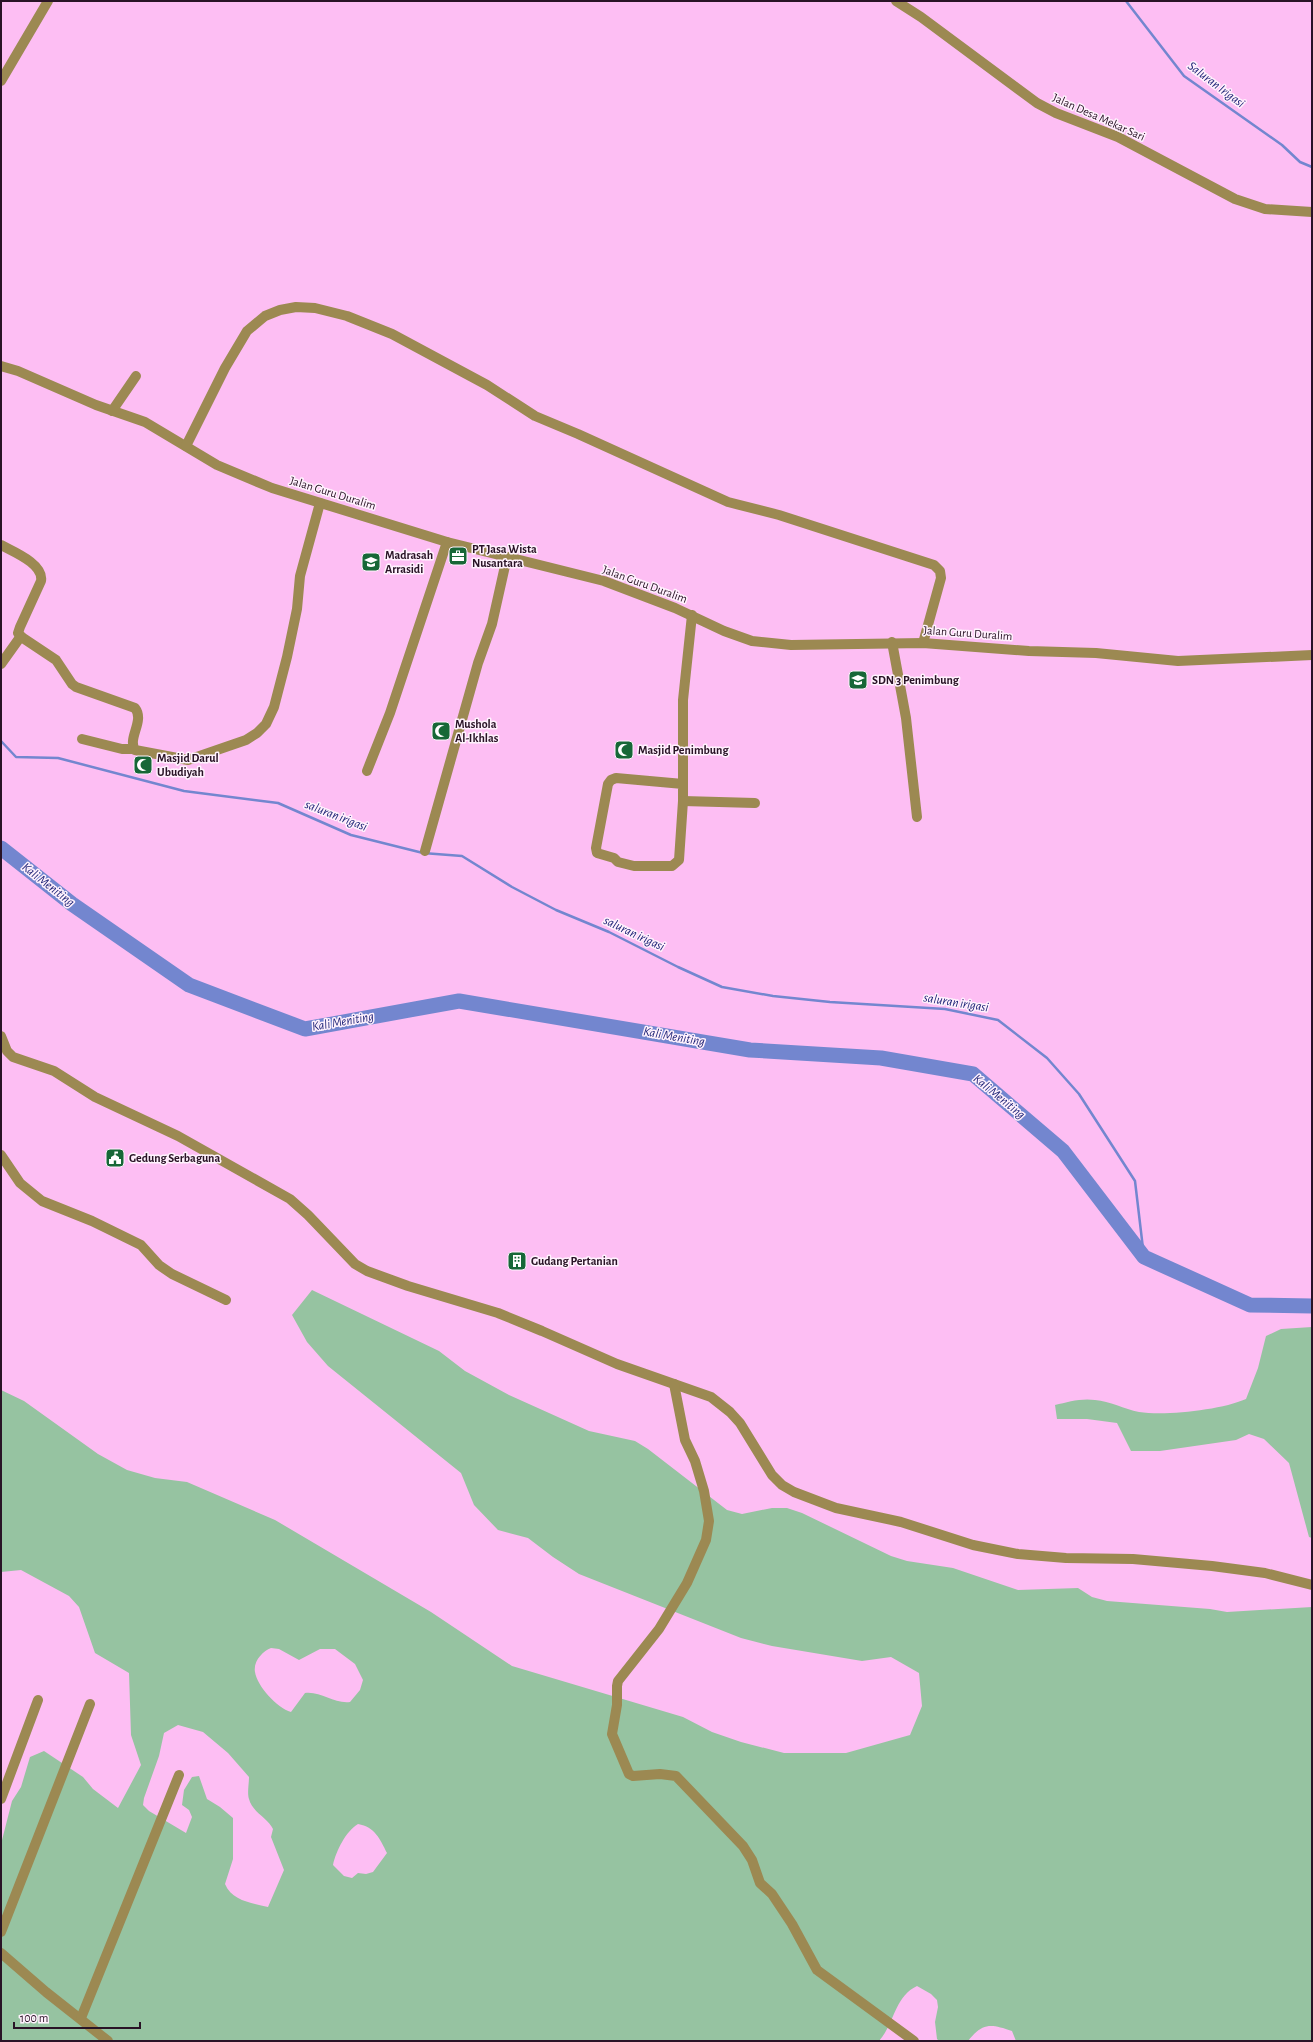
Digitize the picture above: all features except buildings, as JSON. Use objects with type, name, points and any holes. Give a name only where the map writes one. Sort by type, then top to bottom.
[{"type":"street","points":[[1,81],[48,1]]},
{"type":"street","name":"Jalan Desa Mekar Sari","points":[[896,1],[921,17],[1031,99],[1056,114],[1118,138],[1236,199],[1255,207],[1274,210],[1312,212]]},
{"type":"street","points":[[186,446],[225,368],[242,338],[253,325],[265,316],[288,308],[315,308],[336,312],[392,334],[487,385],[539,418],[578,434],[728,502],[779,515],[934,565],[940,570],[941,578],[923,643]]},
{"type":"street","name":"Jalan Guru Duralim","points":[[1,366],[112,411],[145,422],[229,470],[272,488],[447,542],[604,581],[692,615],[738,637],[791,646],[892,642],[923,643],[1029,651],[1096,653],[1178,661],[1312,655]]},
{"type":"street","points":[[112,411],[136,376]]},
{"type":"street","points":[[82,739],[122,749],[134,749],[139,752],[188,760],[246,740],[257,733],[266,724],[274,707],[287,657],[297,608],[300,576],[320,503]]},
{"type":"street","points":[[367,771],[390,712],[447,542]]},
{"type":"street","points":[[1,545],[36,565],[42,574],[41,581],[18,633],[56,660],[72,684],[76,687],[135,708],[139,716],[133,744],[134,749]]},
{"type":"street","points":[[425,851],[478,663],[492,624],[507,557]]},
{"type":"street","points":[[683,784],[616,778],[610,780],[596,848],[597,853],[614,858],[618,862],[626,864],[674,865],[679,859],[683,801],[684,682],[692,615]]},
{"type":"street","points":[[1,664],[21,636]]},
{"type":"street","points":[[892,642],[906,718],[917,817]]},
{"type":"street","points":[[683,801],[755,803]]},
{"type":"street","points":[[1,1036],[6,1051],[13,1057],[54,1071],[96,1096],[178,1136],[290,1199],[308,1215],[355,1264],[366,1271],[408,1286],[498,1313],[542,1330],[611,1362],[711,1397],[730,1412],[748,1436],[764,1464],[782,1485],[794,1492],[836,1508],[901,1522],[973,1545],[1018,1554],[1066,1558],[1125,1558],[1220,1567],[1265,1572],[1312,1585]]},
{"type":"street","points":[[1,1155],[20,1183],[42,1201],[92,1221],[141,1245],[159,1265],[172,1274],[226,1300]]},
{"type":"street","points":[[674,1384],[685,1440],[695,1460],[704,1490],[709,1521],[706,1540],[687,1583],[659,1629],[618,1681],[616,1714],[612,1734],[629,1774],[633,1776],[670,1774],[676,1776],[743,1846],[752,1860],[760,1883],[772,1894],[792,1924],[817,1970],[914,2041]]},
{"type":"street","points":[[1,1799],[38,1700]]},
{"type":"street","points":[[1,1932],[90,1704]]},
{"type":"street","points":[[81,2018],[179,1775]]},
{"type":"street","points":[[1,1953],[46,1992],[81,2018],[108,2041]]},
{"type":"green space","points":[[312,1290],[439,1351],[465,1371],[509,1395],[589,1431],[635,1441],[648,1449],[727,1510],[742,1514],[772,1508],[787,1508],[802,1513],[891,1556],[907,1561],[953,1568],[1018,1590],[1078,1588],[1092,1597],[1107,1601],[1210,1609],[1227,1612],[1312,1607],[1312,2041],[1016,2041],[1012,2031],[988,2026],[978,2030],[968,2041],[939,2041],[937,2039],[935,2022],[938,2007],[937,2000],[931,1994],[917,1986],[909,1991],[899,2003],[879,2041],[1,2041],[1,1844],[12,1801],[21,1787],[30,1757],[44,1751],[83,1777],[93,1789],[118,1808],[141,1765],[131,1735],[129,1673],[95,1653],[79,1607],[69,1596],[21,1570],[1,1572],[1,1390],[24,1401],[98,1454],[127,1470],[155,1478],[187,1482],[275,1520],[431,1612],[512,1666],[683,1717],[712,1732],[741,1742],[784,1753],[846,1753],[910,1735],[922,1706],[919,1673],[891,1657],[862,1661],[772,1646],[741,1638],[579,1574],[528,1538],[498,1530],[474,1505],[461,1473],[328,1366],[307,1342],[292,1315]],"holes":[[[271,1648],[279,1649],[299,1660],[320,1649],[335,1649],[355,1664],[363,1680],[360,1690],[350,1702],[338,1701],[317,1694],[305,1693],[291,1712],[286,1710],[268,1696],[260,1684],[255,1672],[257,1660],[265,1651]],[[178,1725],[203,1732],[228,1753],[249,1777],[249,1799],[253,1808],[271,1825],[273,1829],[271,1837],[284,1870],[268,1907],[237,1898],[228,1890],[225,1884],[233,1859],[233,1818],[220,1807],[207,1799],[199,1776],[192,1777],[184,1790],[182,1805],[189,1810],[192,1817],[186,1833],[149,1811],[143,1805],[144,1798],[159,1756],[164,1733]],[[358,1824],[373,1831],[379,1838],[387,1853],[373,1872],[366,1874],[358,1873],[352,1878],[344,1876],[333,1865],[336,1854],[342,1842],[349,1831]]]},
{"type":"green space","points":[[1312,1327],[1312,1538],[1309,1537],[1289,1463],[1264,1439],[1249,1434],[1236,1440],[1160,1451],[1131,1451],[1117,1423],[1087,1419],[1057,1419],[1055,1405],[1080,1400],[1112,1403],[1133,1411],[1150,1413],[1178,1413],[1208,1409],[1235,1403],[1246,1399],[1258,1368],[1266,1336],[1281,1329]]},
{"type":"waterway","name":"Saluran Irigasi","points":[[1126,1],[1184,76],[1282,145],[1300,162],[1312,167]]},
{"type":"waterway","name":"saluran irigasi","points":[[1,741],[16,757],[58,758],[184,791],[278,803],[351,835],[423,853],[462,856],[512,887],[556,910],[609,932],[678,967],[722,987],[773,996],[830,1002],[945,1009],[998,1020],[1047,1058],[1079,1094],[1135,1181],[1144,1257]]},
{"type":"waterway","name":"Kali Meniting","points":[[1,848],[72,904],[189,985],[305,1029],[459,1001],[750,1050],[881,1058],[973,1074],[1063,1151],[1144,1257],[1250,1305],[1312,1306]]},
{"type":"place","name":"PT Jasa Wista Nusantara","points":[[458,556]]},
{"type":"place","name":"Madrasah Arrasidi","points":[[371,562]]},
{"type":"place","name":"SDN 3 Penimbung","points":[[858,680]]},
{"type":"place","name":"Mushola Al-Ikhlas","points":[[441,731]]},
{"type":"place","name":"Masjid Penimbung","points":[[624,750]]},
{"type":"place","name":"Masjid Darul Ubudiyah","points":[[143,765]]},
{"type":"place","name":"Gedung Serbaguna","points":[[115,1158]]},
{"type":"place","name":"Gudang Pertanian","points":[[517,1261]]}]
